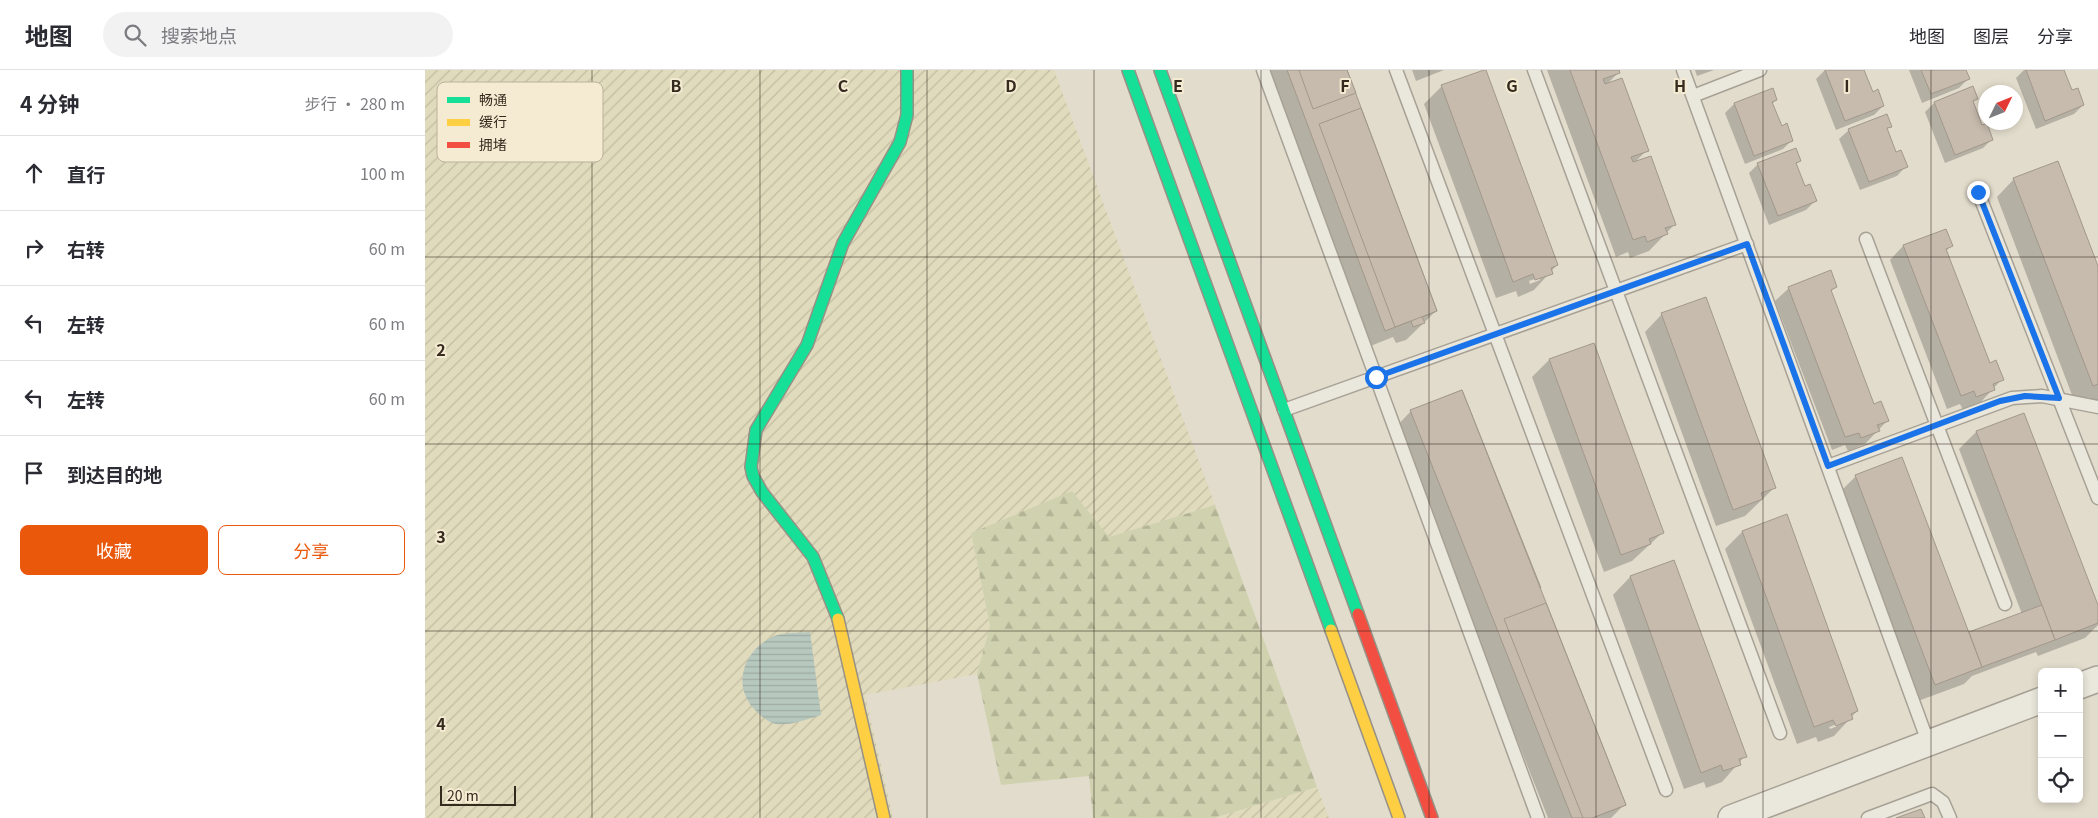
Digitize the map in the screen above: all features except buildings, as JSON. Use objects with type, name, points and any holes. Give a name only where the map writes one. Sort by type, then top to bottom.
[{"type":"main road","points":[[884,818],[841,626],[813,557],[762,492],[751,467],[756,430],[807,345],[843,243],[900,142],[907,115],[907,70]]},
{"type":"main road","points":[[1128,70],[1399,818]]},
{"type":"main road","points":[[1160,70],[1432,818]]},
{"type":"street","points":[[2083,685],[2098,679]]},
{"type":"street","points":[[1731,818],[2038,701]]},
{"type":"lane","points":[[1263,70],[1538,818]]},
{"type":"lane","points":[[1396,70],[1666,790]]},
{"type":"lane","points":[[1534,70],[1780,733]]},
{"type":"lane","points":[[1683,70],[1928,742]]},
{"type":"lane","points":[[1693,96],[1760,70]]},
{"type":"lane","points":[[1978,192],[2098,498]]},
{"type":"lane","points":[[1866,239],[2005,604]]},
{"type":"lane","points":[[1284,410],[1747,244]]},
{"type":"lane","points":[[1828,466],[2013,398],[2042,396],[2098,407]]},
{"type":"lane","points":[[1868,818],[1933,794],[1943,802],[1950,818]]},
{"type":"shaded area","points":[[425,70],[1054,70],[1215,505],[1109,537],[971,533],[990,626],[977,674],[865,695],[893,818],[425,818]]},
{"type":"shaded area","points":[[810,632],[821,715],[787,724],[771,722],[757,712],[749,703],[744,692],[742,682],[743,671],[747,661],[753,652],[776,635]]},
{"type":"shaded area","points":[[1317,787],[1329,818],[1214,818]]},
{"type":"green space","points":[[1072,491],[1109,537],[1215,505],[1317,787],[1214,818],[1093,818],[1089,776],[1001,785],[977,674],[990,626],[971,533]]},
{"type":"traffic: fast","points":[[838,619],[813,557],[762,492],[753,476],[751,467],[756,430],[807,345],[843,243],[900,142],[907,115],[907,70]]},
{"type":"traffic: fast","points":[[1128,70],[1331,630]]},
{"type":"traffic: fast","points":[[1160,70],[1358,614]]},
{"type":"traffic: slow","points":[[838,619],[884,818]]},
{"type":"traffic: slow","points":[[1331,630],[1399,818]]},
{"type":"traffic: jam","points":[[1358,614],[1432,818]]},
{"type":"route","points":[[1376,377],[1747,244],[1828,466],[2000,401],[2025,396],[2059,398],[1978,192]]}]
